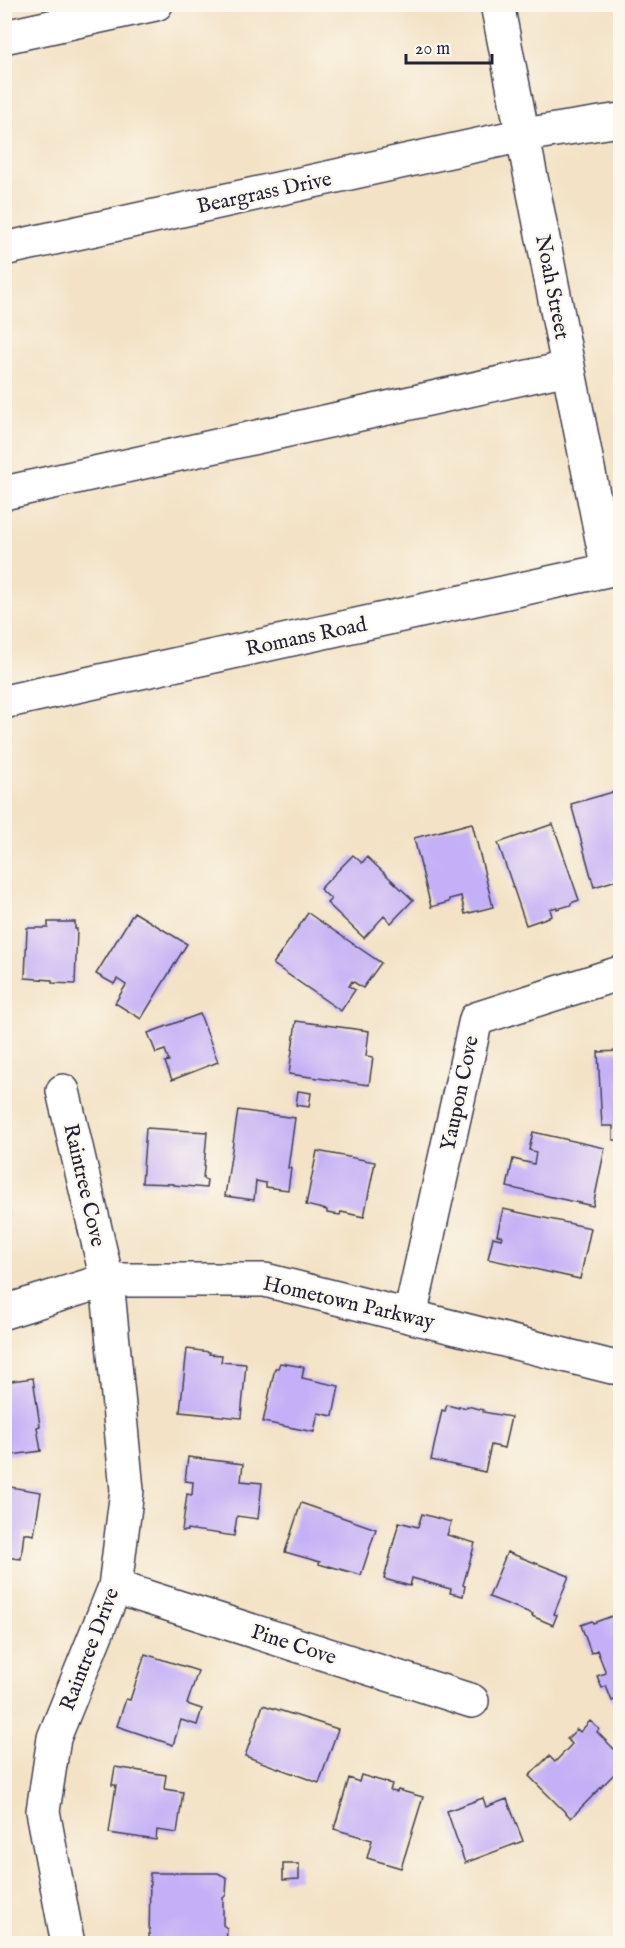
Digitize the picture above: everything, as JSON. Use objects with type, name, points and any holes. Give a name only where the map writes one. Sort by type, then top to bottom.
[{"type":"street","points":[[4,37],[156,4]]},
{"type":"street","name":"Noah Street","points":[[497,4],[608,570]]},
{"type":"street","name":"Beargrass Drive","points":[[4,249],[523,135],[621,120]]},
{"type":"street","points":[[4,493],[568,368]]},
{"type":"street","name":"Romans Road","points":[[4,702],[608,570]]},
{"type":"street","name":"Yaupon Cove","points":[[410,1316],[476,1019],[621,973]]},
{"type":"street","name":"Raintree Cove","points":[[63,1091],[107,1280]]},
{"type":"street","name":"Hometown Parkway","points":[[4,1312],[107,1280],[265,1280],[601,1364],[621,1367]]},
{"type":"street","name":"Raintree Drive","points":[[68,1944],[44,1811],[54,1738],[115,1587],[127,1490],[107,1280]]},
{"type":"street","name":"Pine Cove","points":[[115,1587],[472,1701]]},
{"type":"building","points":[[620,790],[620,861],[616,862],[620,879],[594,887],[571,804]]},
{"type":"building","points":[[472,823],[493,907],[465,914],[461,896],[431,907],[414,838]]},
{"type":"building","points":[[553,824],[579,900],[571,905],[550,909],[552,916],[526,925],[498,843]]},
{"type":"building","points":[[353,855],[362,863],[367,857],[413,900],[391,923],[384,916],[364,938],[327,903],[331,899],[320,889]]},
{"type":"building","points":[[134,912],[187,944],[141,1019],[115,1003],[126,985],[117,979],[114,984],[96,974]]},
{"type":"building","points":[[308,913],[381,963],[363,988],[352,981],[349,986],[355,990],[341,1011],[273,964]]},
{"type":"building","points":[[48,922],[75,922],[75,929],[77,929],[75,984],[25,978],[27,928],[48,928]]},
{"type":"building","points":[[200,1014],[218,1062],[172,1080],[165,1062],[169,1061],[165,1050],[156,1053],[148,1033]]},
{"type":"building","points":[[296,1021],[369,1031],[366,1056],[373,1057],[369,1085],[289,1074]]},
{"type":"building","points":[[620,1051],[620,1140],[613,1140],[613,1126],[602,1126],[598,1052]]},
{"type":"building","points":[[298,1091],[311,1093],[309,1107],[296,1105]]},
{"type":"building","points":[[238,1110],[295,1118],[288,1168],[291,1168],[288,1190],[266,1187],[266,1183],[256,1181],[254,1200],[225,1196]]},
{"type":"building","points":[[146,1128],[207,1132],[203,1179],[207,1180],[206,1188],[142,1183]]},
{"type":"building","points":[[533,1132],[605,1148],[593,1206],[507,1187],[513,1159],[534,1164],[536,1152],[529,1150]]},
{"type":"building","points":[[317,1151],[375,1162],[364,1217],[341,1212],[340,1215],[327,1213],[327,1210],[306,1205]]},
{"type":"building","points":[[4,1204],[9,1216],[4,1218]]},
{"type":"building","points":[[503,1209],[591,1228],[580,1279],[488,1259],[493,1237],[501,1239],[502,1236],[497,1235]]},
{"type":"building","points":[[187,1349],[222,1355],[221,1362],[246,1364],[241,1418],[180,1412]]},
{"type":"building","points":[[280,1363],[304,1367],[302,1378],[339,1386],[333,1416],[318,1413],[314,1432],[263,1422],[275,1368],[278,1368]]},
{"type":"building","points":[[33,1378],[41,1451],[4,1456],[4,1382]]},
{"type":"building","points":[[447,1405],[459,1408],[459,1406],[466,1408],[467,1406],[484,1410],[483,1412],[511,1417],[504,1448],[491,1445],[485,1472],[431,1460],[442,1410],[445,1411]]},
{"type":"building","points":[[188,1457],[243,1464],[241,1481],[262,1483],[258,1519],[237,1516],[234,1536],[187,1529],[187,1531],[182,1531],[187,1494],[192,1495],[193,1482],[185,1481]]},
{"type":"building","points":[[4,1486],[41,1492],[34,1535],[24,1533],[21,1559],[4,1557]]},
{"type":"building","points":[[301,1503],[376,1529],[361,1575],[285,1552]]},
{"type":"building","points":[[422,1514],[451,1522],[447,1535],[475,1543],[463,1585],[465,1586],[463,1596],[450,1593],[451,1589],[412,1578],[410,1586],[384,1579],[399,1522],[418,1527]]},
{"type":"building","points":[[507,1552],[569,1576],[554,1614],[557,1615],[553,1625],[532,1616],[533,1614],[489,1597]]},
{"type":"building","points":[[620,1613],[620,1698],[612,1701],[606,1686],[602,1688],[597,1676],[606,1673],[597,1650],[591,1653],[581,1625]]},
{"type":"building","points":[[145,1654],[198,1671],[187,1704],[202,1709],[197,1725],[181,1720],[173,1745],[117,1726],[126,1699],[130,1700]]},
{"type":"building","points":[[263,1705],[338,1729],[319,1783],[245,1756]]},
{"type":"building","points":[[590,1721],[599,1729],[597,1732],[620,1755],[620,1768],[571,1818],[529,1776],[549,1756],[555,1762],[572,1744],[567,1739],[577,1729],[580,1732]]},
{"type":"building","points":[[115,1767],[166,1775],[164,1789],[183,1792],[177,1833],[157,1830],[156,1840],[109,1833],[116,1785],[112,1785]]},
{"type":"building","points":[[361,1775],[392,1784],[390,1791],[397,1792],[398,1790],[423,1797],[401,1868],[367,1858],[372,1840],[334,1829],[349,1778],[359,1782]]},
{"type":"building","points":[[483,1798],[486,1807],[507,1799],[523,1841],[465,1863],[447,1811]]},
{"type":"building","points":[[283,1864],[299,1864],[299,1879],[283,1880]]},
{"type":"building","points":[[150,1873],[218,1873],[227,1878],[226,1895],[223,1898],[223,1925],[227,1928],[226,1944],[149,1944]]}]
